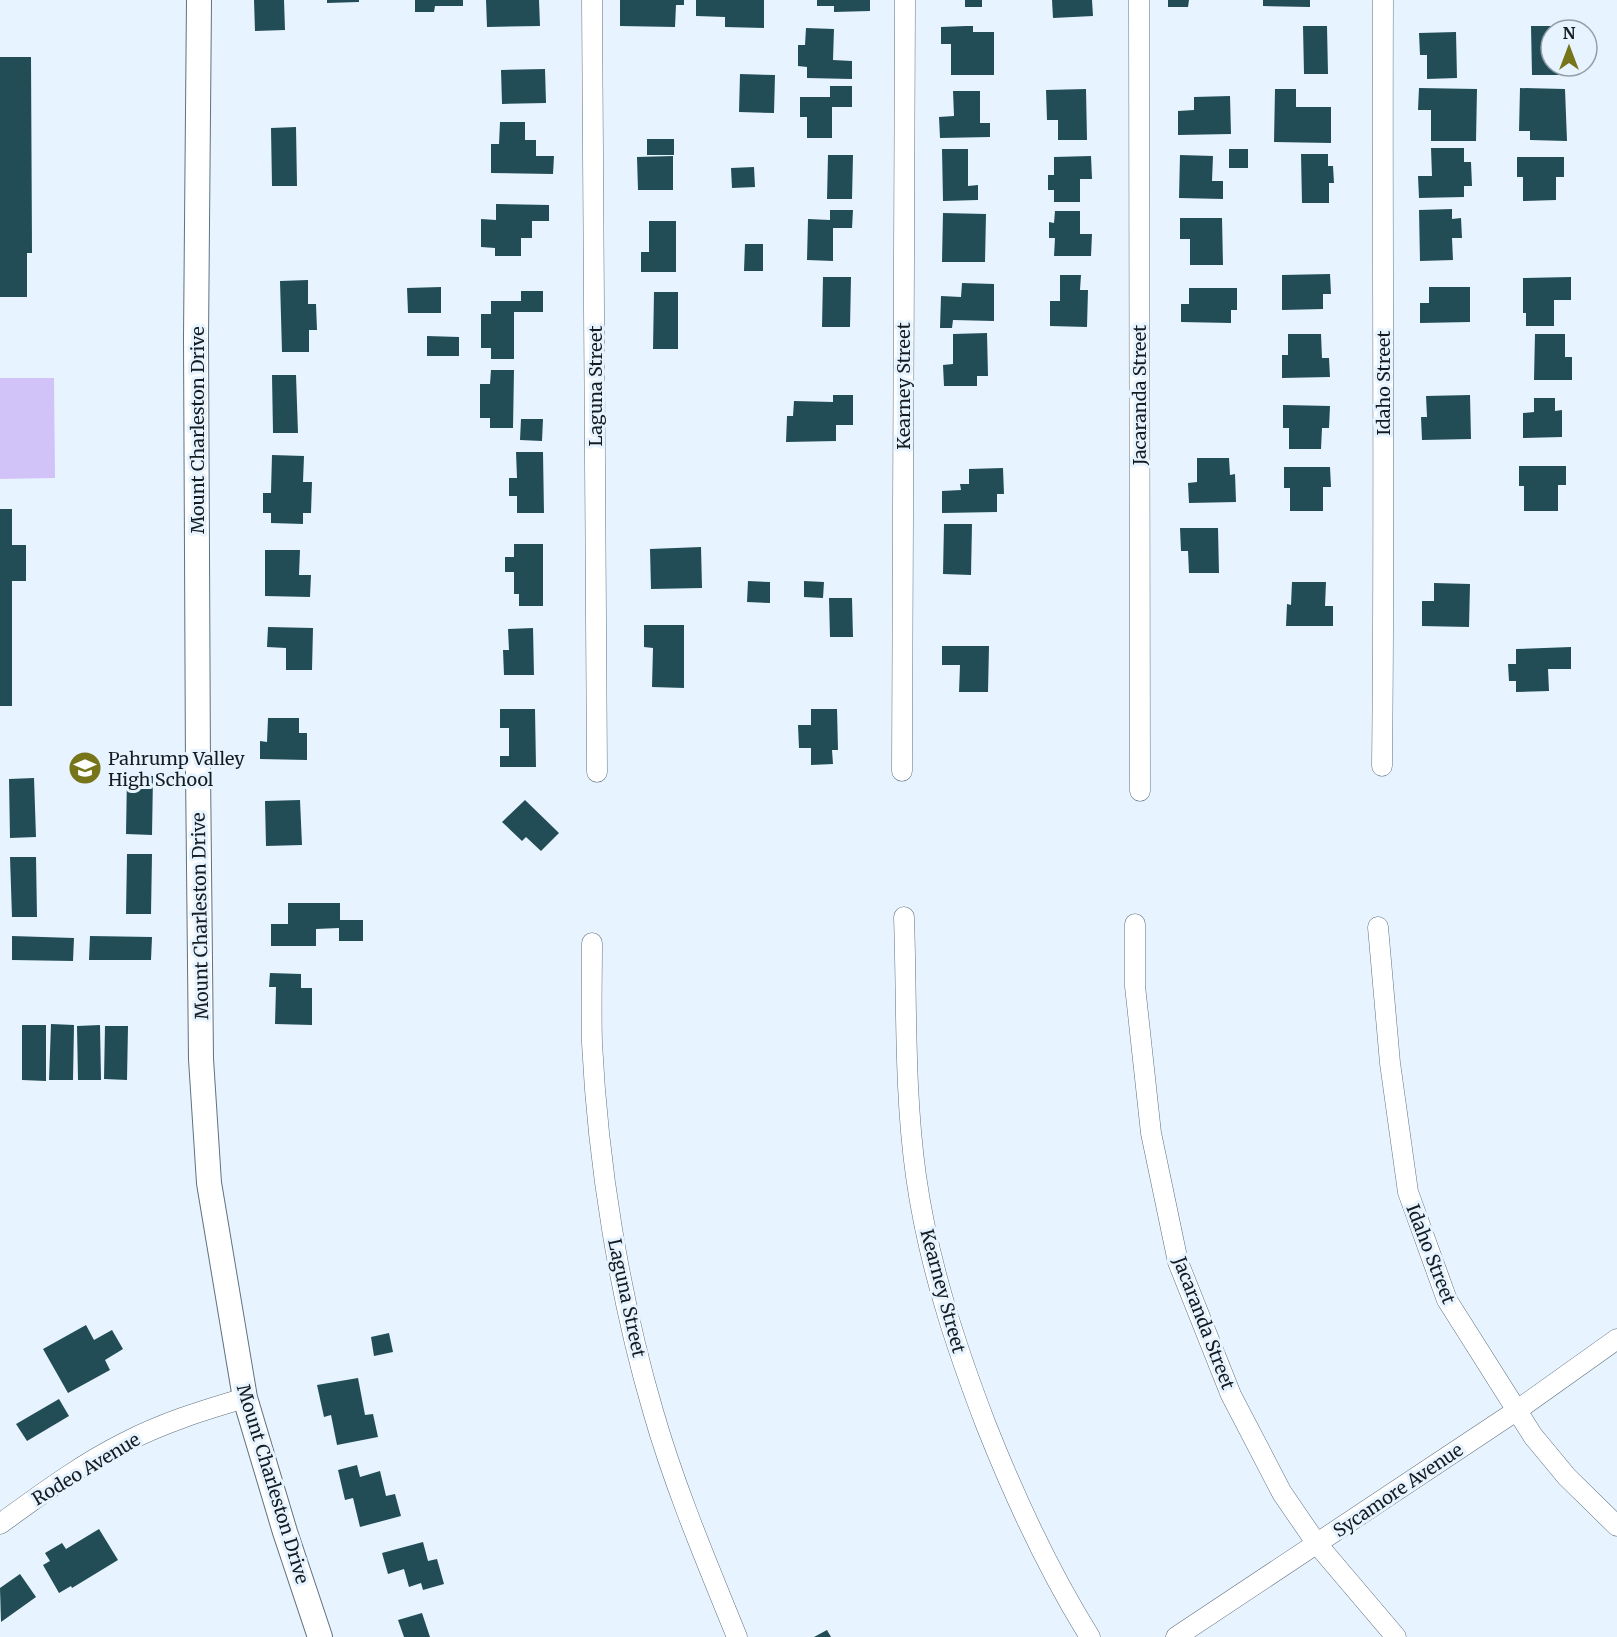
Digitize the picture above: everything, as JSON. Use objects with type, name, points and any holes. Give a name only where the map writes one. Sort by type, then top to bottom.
[{"type":"street","name":"Mount Charleston Drive","points":[[199,0],[196,338],[201,1059],[209,1183],[245,1398],[285,1532],[321,1637]]},
{"type":"street","name":"Laguna Street","points":[[592,0],[597,772]]},
{"type":"street","name":"Kearney Street","points":[[902,771],[905,0]]},
{"type":"street","name":"Jacaranda Street","points":[[1139,0],[1140,790]]},
{"type":"street","name":"Idaho Street","points":[[1382,766],[1383,0]]},
{"type":"street","name":"Kearney Street","points":[[904,917],[910,1123],[916,1178],[935,1270],[962,1361],[1006,1474],[1049,1567],[1090,1637]]},
{"type":"street","name":"Jacaranda Street","points":[[1135,924],[1135,986],[1151,1133],[1178,1262],[1231,1395],[1281,1493],[1317,1544],[1396,1637]]},
{"type":"street","name":"Idaho Street","points":[[1378,927],[1390,1063],[1408,1192],[1447,1300],[1533,1436],[1567,1477],[1617,1526]]},
{"type":"street","name":"Laguna Street","points":[[592,943],[592,1042],[597,1099],[610,1216],[625,1300],[656,1422],[690,1522],[737,1637]]},
{"type":"street","name":"Sycamore Avenue","points":[[1176,1637],[1516,1411],[1617,1339]]},
{"type":"street","name":"Rodeo Avenue","points":[[0,1524],[49,1488],[124,1443],[188,1414],[245,1398]]},
{"type":"shaded area","points":[[0,378],[54,378],[55,478],[0,479]]},
{"type":"building","points":[[254,0],[284,0],[285,30],[255,31]]},
{"type":"building","points":[[327,0],[359,0],[359,2],[327,3]]},
{"type":"building","points":[[415,0],[463,0],[463,6],[435,6],[434,12],[415,12]]},
{"type":"building","points":[[486,0],[539,0],[540,26],[487,27]]},
{"type":"building","points":[[620,0],[684,0],[684,5],[676,5],[675,27],[620,26]]},
{"type":"building","points":[[696,0],[764,0],[764,28],[725,27],[725,17],[696,16]]},
{"type":"building","points":[[817,0],[870,0],[870,11],[834,12],[834,6],[817,6]]},
{"type":"building","points":[[965,0],[982,0],[982,7],[965,7]]},
{"type":"building","points":[[1052,0],[1092,0],[1093,16],[1053,18]]},
{"type":"building","points":[[1168,0],[1189,0],[1188,7],[1168,7]]},
{"type":"building","points":[[1263,0],[1310,0],[1310,7],[1263,6]]},
{"type":"building","points":[[973,26],[973,32],[994,32],[994,75],[951,75],[951,44],[941,44],[941,27]]},
{"type":"building","points":[[1303,26],[1327,26],[1328,74],[1304,74]]},
{"type":"building","points":[[1531,26],[1539,26],[1539,75],[1532,75]]},
{"type":"building","points":[[806,28],[834,29],[833,60],[852,61],[852,79],[807,78],[807,67],[798,66],[798,45],[805,45]]},
{"type":"building","points":[[1456,32],[1457,78],[1427,79],[1427,55],[1420,55],[1419,33]]},
{"type":"building","points":[[0,57],[31,57],[32,253],[27,253],[27,297],[0,297]]},
{"type":"building","points":[[545,69],[546,103],[502,104],[501,70]]},
{"type":"building","points":[[740,74],[775,75],[774,113],[739,112]]},
{"type":"building","points":[[830,86],[852,86],[852,107],[832,107],[832,138],[807,138],[807,117],[800,117],[800,97],[830,97]]},
{"type":"building","points":[[1419,88],[1477,89],[1476,141],[1431,141],[1431,110],[1418,110]]},
{"type":"building","points":[[1520,88],[1565,89],[1567,141],[1530,140],[1530,131],[1519,131]]},
{"type":"building","points":[[1086,89],[1087,140],[1058,140],[1058,120],[1047,120],[1046,90]]},
{"type":"building","points":[[1275,89],[1296,89],[1296,107],[1331,107],[1331,143],[1274,142]]},
{"type":"building","points":[[953,91],[980,91],[980,123],[990,123],[990,137],[940,138],[939,117],[954,116]]},
{"type":"building","points":[[1230,96],[1231,134],[1178,135],[1178,111],[1194,110],[1194,97]]},
{"type":"building","points":[[500,122],[525,122],[525,140],[536,140],[536,156],[554,156],[553,174],[491,173],[491,144],[499,144]]},
{"type":"building","points":[[296,127],[297,186],[272,186],[271,128]]},
{"type":"building","points":[[647,139],[674,139],[674,155],[647,155]]},
{"type":"building","points":[[1431,148],[1464,148],[1464,162],[1471,162],[1472,186],[1464,186],[1464,197],[1419,198],[1418,176],[1432,176]]},
{"type":"building","points":[[942,149],[968,149],[968,186],[978,185],[978,200],[943,201]]},
{"type":"building","points":[[1229,149],[1248,149],[1248,168],[1229,168]]},
{"type":"building","points":[[1301,154],[1328,154],[1328,166],[1333,166],[1334,183],[1329,183],[1329,203],[1302,203]]},
{"type":"building","points":[[828,155],[853,155],[852,199],[827,199]]},
{"type":"building","points":[[1180,155],[1213,156],[1212,181],[1223,181],[1223,199],[1179,198]]},
{"type":"building","points":[[673,156],[673,190],[638,190],[637,157]]},
{"type":"building","points":[[1091,156],[1092,179],[1080,179],[1080,202],[1054,202],[1054,190],[1048,190],[1048,175],[1054,175],[1054,157]]},
{"type":"building","points":[[1517,157],[1564,157],[1564,177],[1556,177],[1556,200],[1523,201],[1523,177],[1517,177]]},
{"type":"building","points":[[754,167],[755,187],[732,188],[731,168]]},
{"type":"building","points":[[496,204],[549,205],[549,221],[532,221],[532,238],[521,238],[521,256],[495,256],[495,248],[481,247],[481,219],[496,220]]},
{"type":"building","points":[[1452,209],[1452,219],[1461,218],[1462,238],[1452,238],[1453,260],[1420,261],[1419,210]]},
{"type":"building","points":[[830,210],[853,210],[852,228],[833,228],[833,261],[807,260],[808,219],[830,220]]},
{"type":"building","points":[[1055,211],[1080,211],[1080,234],[1092,234],[1091,256],[1054,256],[1055,238],[1049,238],[1049,222],[1054,223]]},
{"type":"building","points":[[943,213],[986,214],[985,262],[942,262]]},
{"type":"building","points":[[1180,218],[1222,218],[1223,265],[1190,265],[1190,239],[1180,239]]},
{"type":"building","points":[[649,221],[676,221],[676,272],[641,272],[641,252],[649,252]]},
{"type":"building","points":[[745,244],[763,244],[763,271],[744,271]]},
{"type":"building","points":[[1330,274],[1331,294],[1323,294],[1323,309],[1282,310],[1282,275]]},
{"type":"building","points":[[1060,275],[1081,275],[1080,290],[1088,290],[1087,327],[1050,326],[1050,301],[1060,301]]},
{"type":"building","points":[[823,277],[851,277],[850,327],[822,327]]},
{"type":"building","points":[[1571,277],[1571,300],[1554,300],[1554,326],[1526,326],[1526,313],[1523,313],[1523,278]]},
{"type":"building","points":[[308,280],[308,304],[316,304],[317,330],[309,330],[309,352],[282,352],[280,281]]},
{"type":"building","points":[[962,283],[994,284],[994,321],[953,320],[952,328],[940,328],[941,296],[961,297]]},
{"type":"building","points":[[441,287],[441,313],[408,313],[407,288]]},
{"type":"building","points":[[1429,287],[1470,287],[1470,322],[1420,323],[1420,303],[1429,303]]},
{"type":"building","points":[[1189,288],[1237,288],[1237,310],[1231,310],[1231,323],[1181,322],[1181,304],[1189,304]]},
{"type":"building","points":[[521,291],[543,291],[543,312],[514,312],[514,359],[491,359],[491,348],[481,348],[481,314],[491,314],[491,301],[521,301]]},
{"type":"building","points":[[654,292],[678,292],[678,349],[653,349]]},
{"type":"building","points":[[987,333],[988,376],[977,376],[977,386],[944,386],[943,365],[953,364],[953,334]]},
{"type":"building","points":[[1288,334],[1321,334],[1322,358],[1329,358],[1330,377],[1282,378],[1282,355],[1288,355]]},
{"type":"building","points":[[1535,334],[1565,334],[1565,357],[1572,357],[1572,380],[1534,380]]},
{"type":"building","points":[[427,336],[459,337],[459,356],[427,356]]},
{"type":"building","points":[[491,370],[514,370],[513,428],[490,428],[490,418],[480,418],[480,384],[490,384]]},
{"type":"building","points":[[272,375],[296,375],[298,433],[273,433]]},
{"type":"building","points":[[833,395],[853,395],[853,425],[836,425],[836,441],[786,442],[787,416],[793,416],[794,401],[833,402]]},
{"type":"building","points":[[1470,395],[1471,439],[1422,440],[1421,417],[1427,417],[1426,396]]},
{"type":"building","points":[[1534,398],[1555,398],[1555,411],[1562,410],[1562,437],[1523,438],[1523,413],[1534,412]]},
{"type":"building","points":[[1283,405],[1330,406],[1329,428],[1322,428],[1321,449],[1289,449],[1289,428],[1283,428]]},
{"type":"building","points":[[521,419],[543,419],[542,441],[520,440]]},
{"type":"building","points":[[516,452],[543,452],[544,513],[517,513],[517,496],[509,496],[509,478],[517,478]]},
{"type":"building","points":[[272,455],[304,456],[303,482],[312,482],[311,513],[303,513],[303,524],[271,523],[271,513],[263,513],[263,493],[271,493]]},
{"type":"building","points":[[1197,458],[1229,458],[1230,475],[1235,474],[1236,502],[1189,503],[1188,483],[1197,482]]},
{"type":"building","points":[[1519,466],[1566,466],[1566,485],[1558,485],[1558,511],[1524,511],[1524,486],[1519,486]]},
{"type":"building","points":[[1284,467],[1330,467],[1331,487],[1323,487],[1323,511],[1290,511],[1290,488],[1284,488]]},
{"type":"building","points":[[1003,468],[1004,494],[997,494],[997,512],[942,513],[942,491],[961,490],[960,484],[969,484],[969,469]]},
{"type":"building","points":[[0,509],[12,509],[12,545],[26,545],[26,581],[12,581],[12,706],[0,706]]},
{"type":"building","points":[[944,524],[972,524],[971,575],[943,574]]},
{"type":"building","points":[[1180,528],[1218,528],[1219,573],[1189,573],[1188,551],[1181,551]]},
{"type":"building","points":[[514,544],[543,544],[543,606],[519,606],[519,594],[514,594],[514,572],[505,572],[505,557],[514,557]]},
{"type":"building","points":[[701,547],[702,588],[651,589],[650,549]]},
{"type":"building","points":[[265,550],[300,550],[299,575],[311,575],[310,597],[265,596]]},
{"type":"building","points":[[748,581],[770,582],[770,603],[747,602]]},
{"type":"building","points":[[804,581],[824,582],[823,598],[804,597]]},
{"type":"building","points":[[1292,582],[1326,582],[1325,606],[1333,606],[1333,626],[1286,626],[1287,604],[1291,605]]},
{"type":"building","points":[[1434,583],[1470,584],[1469,627],[1422,626],[1422,601],[1434,601]]},
{"type":"building","points":[[829,598],[852,598],[853,637],[830,637]]},
{"type":"building","points":[[644,625],[684,625],[684,688],[652,687],[653,648],[644,647]]},
{"type":"building","points":[[268,627],[313,628],[312,670],[286,670],[286,648],[267,647]]},
{"type":"building","points":[[533,628],[534,675],[504,675],[503,650],[509,650],[508,629]]},
{"type":"building","points":[[942,646],[989,646],[988,692],[959,692],[960,665],[942,665]]},
{"type":"building","points":[[1571,647],[1571,669],[1548,669],[1549,691],[1516,692],[1516,681],[1509,681],[1508,664],[1516,664],[1516,649]]},
{"type":"building","points":[[500,709],[535,709],[536,767],[500,767],[500,756],[509,756],[509,728],[500,728]]},
{"type":"building","points":[[811,709],[837,709],[838,750],[832,750],[833,764],[811,765],[811,748],[799,748],[798,725],[811,725]]},
{"type":"building","points":[[268,718],[299,718],[299,733],[307,733],[307,760],[260,759],[260,741],[267,742]]},
{"type":"building","points":[[127,775],[153,776],[152,835],[126,834]]},
{"type":"building","points":[[34,778],[36,837],[10,838],[9,779]]},
{"type":"building","points":[[300,800],[302,845],[266,846],[265,801]]},
{"type":"building","points":[[525,800],[559,833],[541,851],[526,837],[522,841],[502,822]]},
{"type":"building","points":[[127,854],[152,854],[151,914],[126,914]]},
{"type":"building","points":[[10,857],[36,857],[37,917],[12,917]]},
{"type":"building","points":[[288,903],[340,903],[340,920],[363,920],[363,941],[339,941],[339,928],[316,929],[316,946],[271,946],[271,924],[288,924]]},
{"type":"building","points":[[12,936],[74,938],[73,961],[12,960]]},
{"type":"building","points":[[90,936],[152,937],[151,960],[89,960]]},
{"type":"building","points":[[270,973],[301,974],[301,988],[312,988],[312,1025],[275,1024],[276,987],[269,987]]},
{"type":"building","points":[[51,1024],[74,1025],[73,1080],[49,1080]]},
{"type":"building","points":[[22,1025],[46,1025],[46,1081],[22,1080]]},
{"type":"building","points":[[100,1025],[101,1080],[78,1080],[77,1026]]},
{"type":"building","points":[[105,1026],[128,1026],[127,1080],[104,1079]]},
{"type":"building","points":[[86,1325],[94,1340],[112,1330],[123,1349],[105,1360],[110,1370],[68,1393],[43,1349]]},
{"type":"building","points":[[389,1333],[393,1352],[374,1356],[371,1337]]},
{"type":"building","points":[[358,1378],[365,1415],[373,1414],[378,1437],[337,1445],[331,1415],[324,1417],[317,1385]]},
{"type":"building","points":[[59,1399],[69,1416],[27,1441],[16,1424]]},
{"type":"building","points":[[357,1465],[360,1477],[380,1471],[386,1496],[395,1494],[401,1516],[360,1527],[353,1498],[345,1500],[338,1470]]},
{"type":"building","points":[[99,1529],[118,1560],[72,1588],[71,1586],[59,1593],[43,1565],[50,1561],[45,1553],[62,1543],[66,1549]]},
{"type":"building","points":[[423,1542],[428,1561],[437,1559],[444,1584],[423,1590],[421,1583],[409,1587],[404,1569],[388,1574],[382,1553]]},
{"type":"building","points":[[20,1574],[36,1597],[1,1622],[0,1588]]},
{"type":"building","points":[[422,1613],[430,1637],[404,1637],[398,1620]]},
{"type":"building","points":[[827,1630],[831,1637],[814,1637]]},
{"type":"place","name":"Pahrump Valley High School","points":[[85,768]]}]
